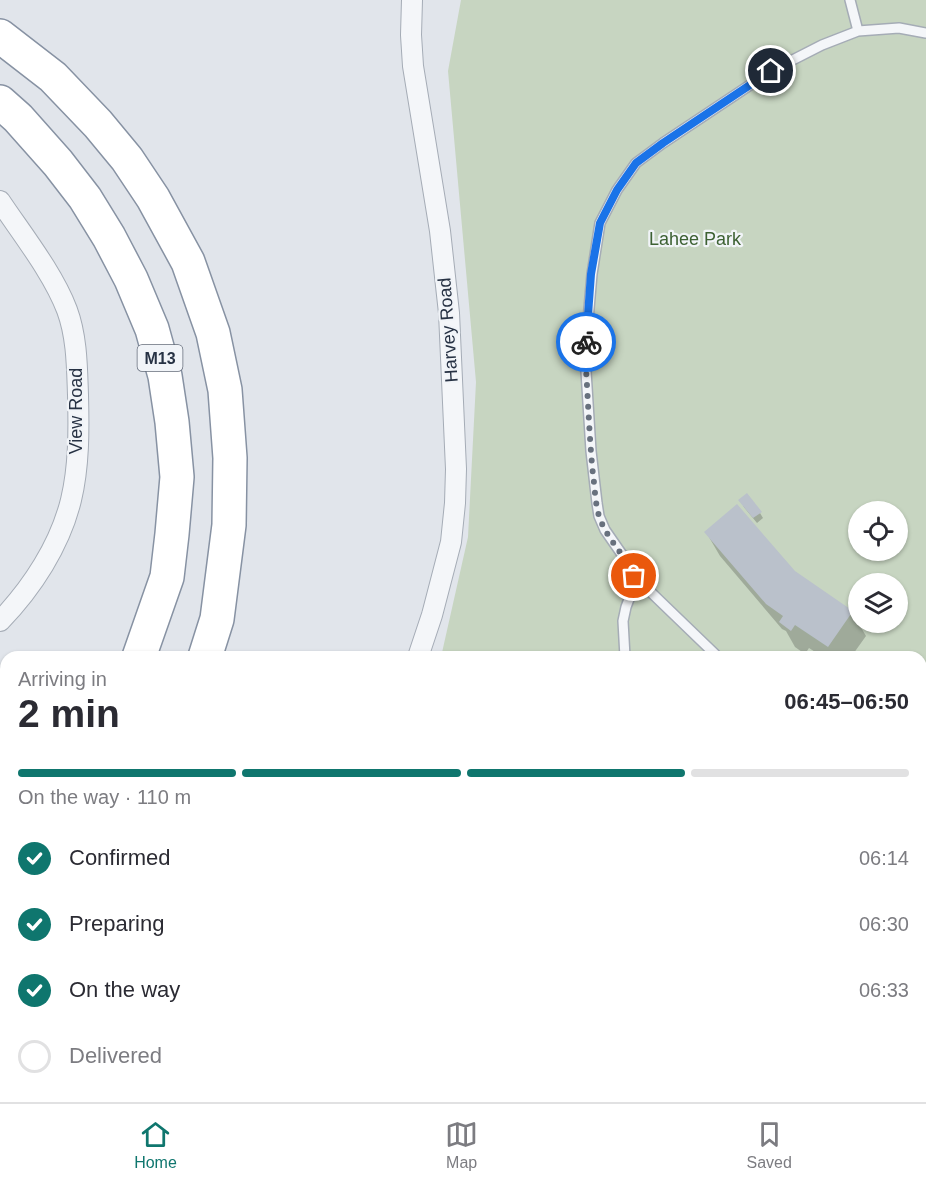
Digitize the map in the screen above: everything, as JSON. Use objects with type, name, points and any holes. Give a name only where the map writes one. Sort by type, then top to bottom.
[{"type":"highway","points":[[0,36],[53,77],[98,124],[127,159],[153,198],[188,262],[213,333],[225,390],[230,458],[229,525],[217,619],[207,651]]},
{"type":"highway","name":"M13","points":[[0,102],[18,118],[58,163],[85,198],[109,237],[131,279],[152,329],[165,376],[177,477],[167,577],[141,651]]},
{"type":"street","name":"Harvey Road","points":[[412,0],[411,35],[414,66],[440,231],[449,313],[456,469],[451,542],[420,651]]},
{"type":"street","name":"View Road","points":[[0,201],[58,289],[74,338],[78,370],[77,461],[71,500],[49,554],[27,590],[0,621]]},
{"type":"lane","points":[[850,0],[858,31]]},
{"type":"lane","points":[[625,651],[623,621],[634,586],[634,576],[599,516],[591,451],[585,355],[591,274],[600,223],[617,190],[636,163],[771,71],[822,45],[858,31],[899,28],[926,33]]},
{"type":"lane","points":[[634,576],[712,651]]},
{"type":"green space","name":"Lahee Park","points":[[461,0],[926,0],[926,651],[442,651],[468,537],[476,382],[448,71]]},
{"type":"building","points":[[747,493],[762,512],[753,518],[738,500]]},
{"type":"building","points":[[737,504],[795,571],[848,608],[848,618],[828,647],[795,625],[791,631],[779,622],[783,616],[766,604],[704,532]]},
{"type":"way so far","points":[[586,342],[591,451],[599,516],[634,576]]},
{"type":"route","points":[[586,342],[591,274],[600,223],[617,190],[636,163],[771,71]]}]
